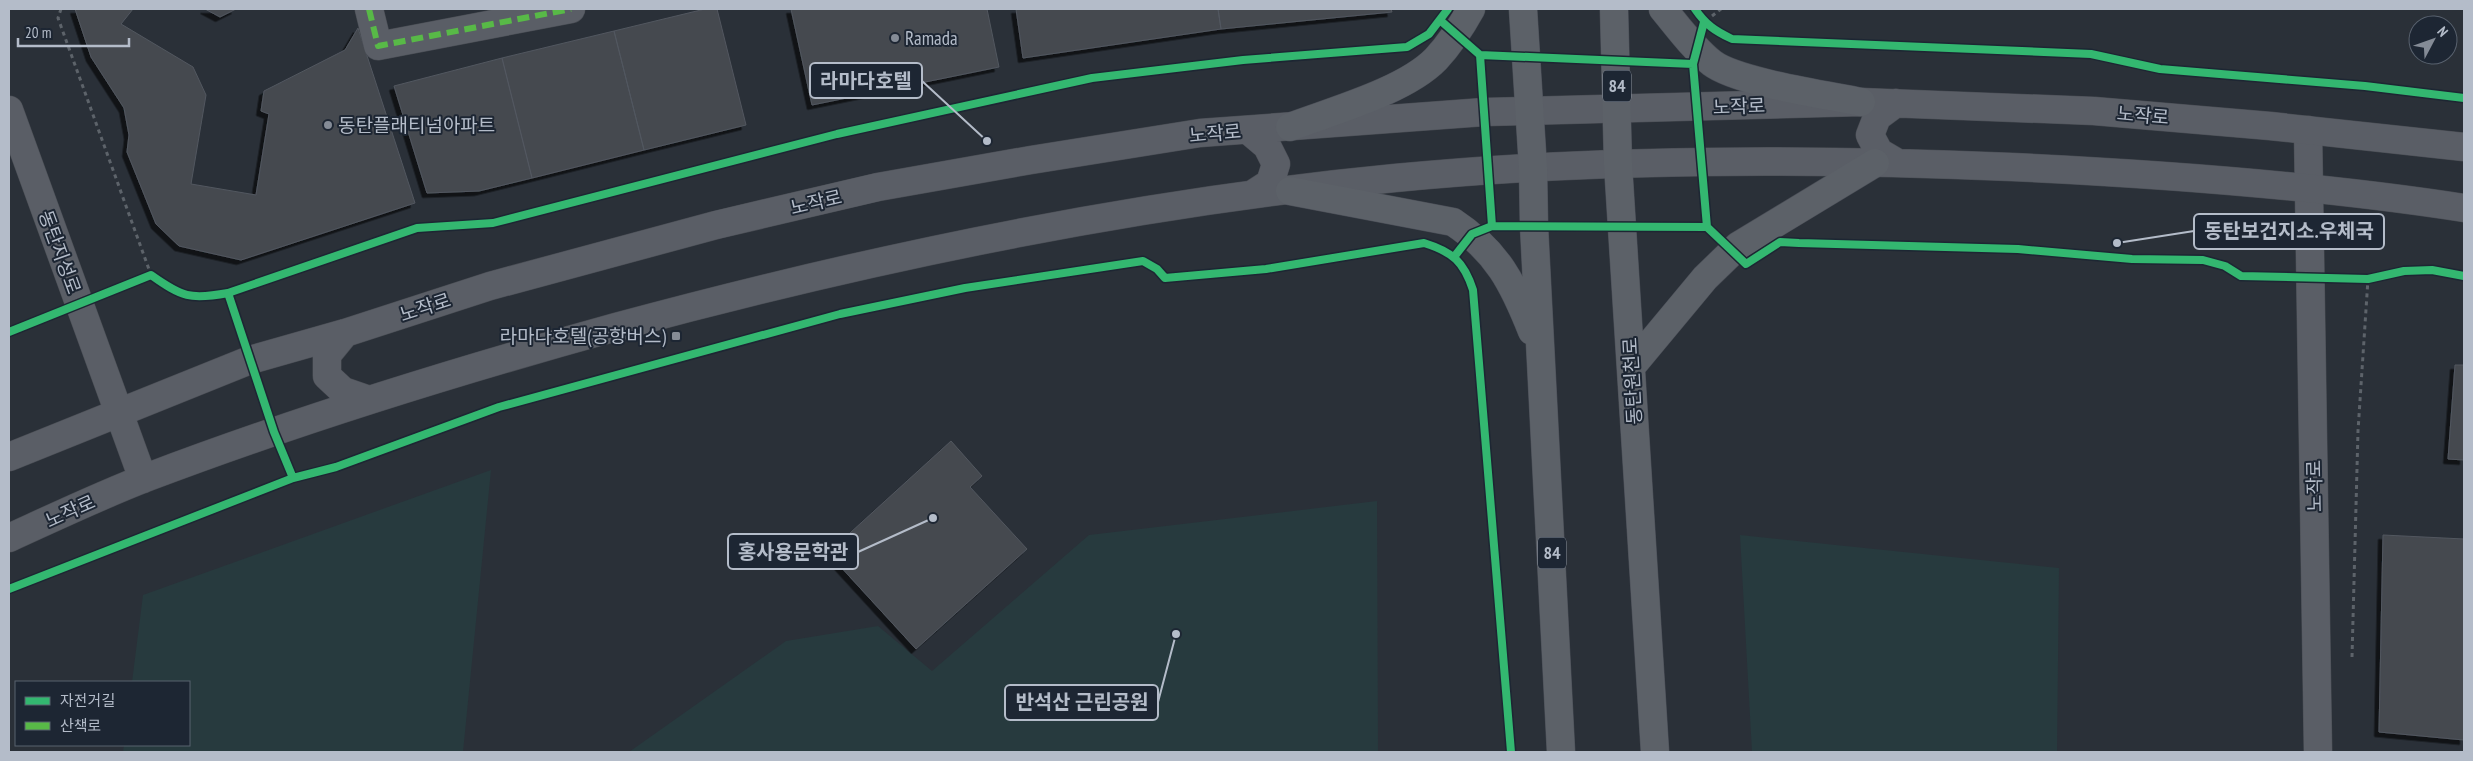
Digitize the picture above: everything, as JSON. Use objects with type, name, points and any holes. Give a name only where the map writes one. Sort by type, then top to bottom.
[{"type":"main road","points":[[1290,127],[1405,83],[1435,60],[1456,35],[1471,9]]},
{"type":"main road","name":"84","points":[[1523,9],[1533,168],[1561,752]]},
{"type":"main road","name":"동탄원천로","points":[[1614,9],[1618,164],[1655,752]]},
{"type":"main road","points":[[1663,9],[1697,50],[1714,64],[1749,78],[1861,102]]},
{"type":"main road","points":[[1631,367],[1705,278],[1738,246],[1885,162]]},
{"type":"main road","points":[[1290,191],[1453,222],[1472,234],[1496,259],[1511,282],[1542,354]]},
{"type":"street","points":[[369,9],[378,46],[571,9]]},
{"type":"street","name":"노작로","points":[[9,457],[250,360],[345,333],[490,286],[716,225],[878,188],[1050,157],[1200,133],[1484,112],[1861,102],[2094,111],[2308,130],[2464,148]]},
{"type":"street","points":[[1885,162],[1870,135],[1877,117],[1896,103]]},
{"type":"street","name":"동탄지성로","points":[[9,110],[142,479]]},
{"type":"street","points":[[1248,130],[1267,146],[1276,164],[1270,183],[1253,194]]},
{"type":"street","points":[[2308,130],[2309,189]]},
{"type":"street","name":"노작로","points":[[9,538],[142,479],[369,400],[503,358],[706,303],[873,262],[1012,234],[1253,194],[1393,178],[1533,168],[1618,164],[1824,161],[2084,170],[2309,189],[2464,208]]},
{"type":"street","name":"노작로","points":[[2309,189],[2318,752]]},
{"type":"street","points":[[345,333],[327,355],[327,376],[343,391],[369,400]]},
{"type":"path","points":[[60,9],[58,18],[154,277],[142,278]]},
{"type":"path","points":[[2310,278],[2368,279],[2376,277]]},
{"type":"path","points":[[2352,659],[2358,431],[2368,279]]},
{"type":"green space","points":[[491,470],[463,752],[123,752],[124,746],[190,746],[190,681],[132,681],[143,595]]},
{"type":"green space","points":[[1377,501],[1378,752],[629,752],[786,641],[878,626],[932,671],[1089,535]]},
{"type":"green space","points":[[1740,535],[2059,568],[2057,752],[1752,752]]},
{"type":"building","name":"동탄플래티넘아파트","points":[[75,9],[133,9],[121,24],[193,67],[206,95],[191,184],[256,195],[269,114],[261,111],[264,91],[345,50],[358,28],[415,203],[241,260],[179,246],[156,224],[127,152],[129,135],[124,108],[91,57]]},
{"type":"building","points":[[205,9],[236,9],[220,17]]},
{"type":"building","points":[[705,9],[717,9],[746,125],[644,150],[614,31]]},
{"type":"building","name":"Ramada","points":[[791,9],[987,9],[999,67],[812,105]]},
{"type":"building","points":[[1016,9],[1218,9],[1221,29],[1023,58]]},
{"type":"building","points":[[1218,9],[1391,9],[1392,12],[1221,29]]},
{"type":"building","points":[[614,31],[644,150],[532,178],[502,58]]},
{"type":"building","points":[[502,58],[532,178],[479,191],[427,193],[394,86]]},
{"type":"building","points":[[2455,365],[2464,365],[2464,460],[2448,459]]},
{"type":"building","points":[[951,441],[982,476],[970,487],[1027,549],[916,649],[828,553]]},
{"type":"building","points":[[2383,535],[2464,539],[2464,740],[2379,732]]},
{"type":"marked path","points":[[369,9],[378,46],[571,9]]},
{"type":"cycle path","points":[[9,332],[151,275],[171,288],[187,295],[204,296],[228,293],[417,228],[493,223],[837,134],[1092,78],[1243,60],[1407,47],[1429,34],[1448,9]]},
{"type":"cycle path","points":[[1695,9],[1711,27],[1732,39],[2091,54],[2160,69],[2365,86],[2464,98]]},
{"type":"cycle path","points":[[1441,21],[1480,55],[1693,64]]},
{"type":"cycle path","points":[[1704,22],[1693,64],[1707,227],[1746,264],[1780,242],[2018,249],[2132,259],[2203,260],[2225,266],[2241,276],[2368,279],[2404,271],[2432,270],[2464,276]]},
{"type":"cycle path","points":[[1480,55],[1492,226]]},
{"type":"cycle path","points":[[1454,257],[1472,234],[1492,226],[1707,227]]},
{"type":"cycle path","points":[[9,589],[293,478],[336,467],[499,407],[840,314],[965,288],[1143,261],[1157,269],[1165,278],[1266,269],[1424,243],[1443,250],[1456,259],[1466,272],[1473,290],[1511,752]]},
{"type":"cycle path","points":[[228,293],[274,432],[293,478]]},
{"type":"place","name":"Ramada","points":[[895,38]]},
{"type":"place","name":"동탄플래티넘아파트","points":[[328,125]]},
{"type":"place","name":"라마다호텔","points":[[987,141]]},
{"type":"place","name":"동탄보건지소.우체국","points":[[2117,243]]},
{"type":"place","name":"라마다호텔(공항버스)","points":[[676,336]]},
{"type":"place","name":"홍사용문학관","points":[[933,518]]},
{"type":"place","name":"반석산 근린공원","points":[[1176,634]]}]
